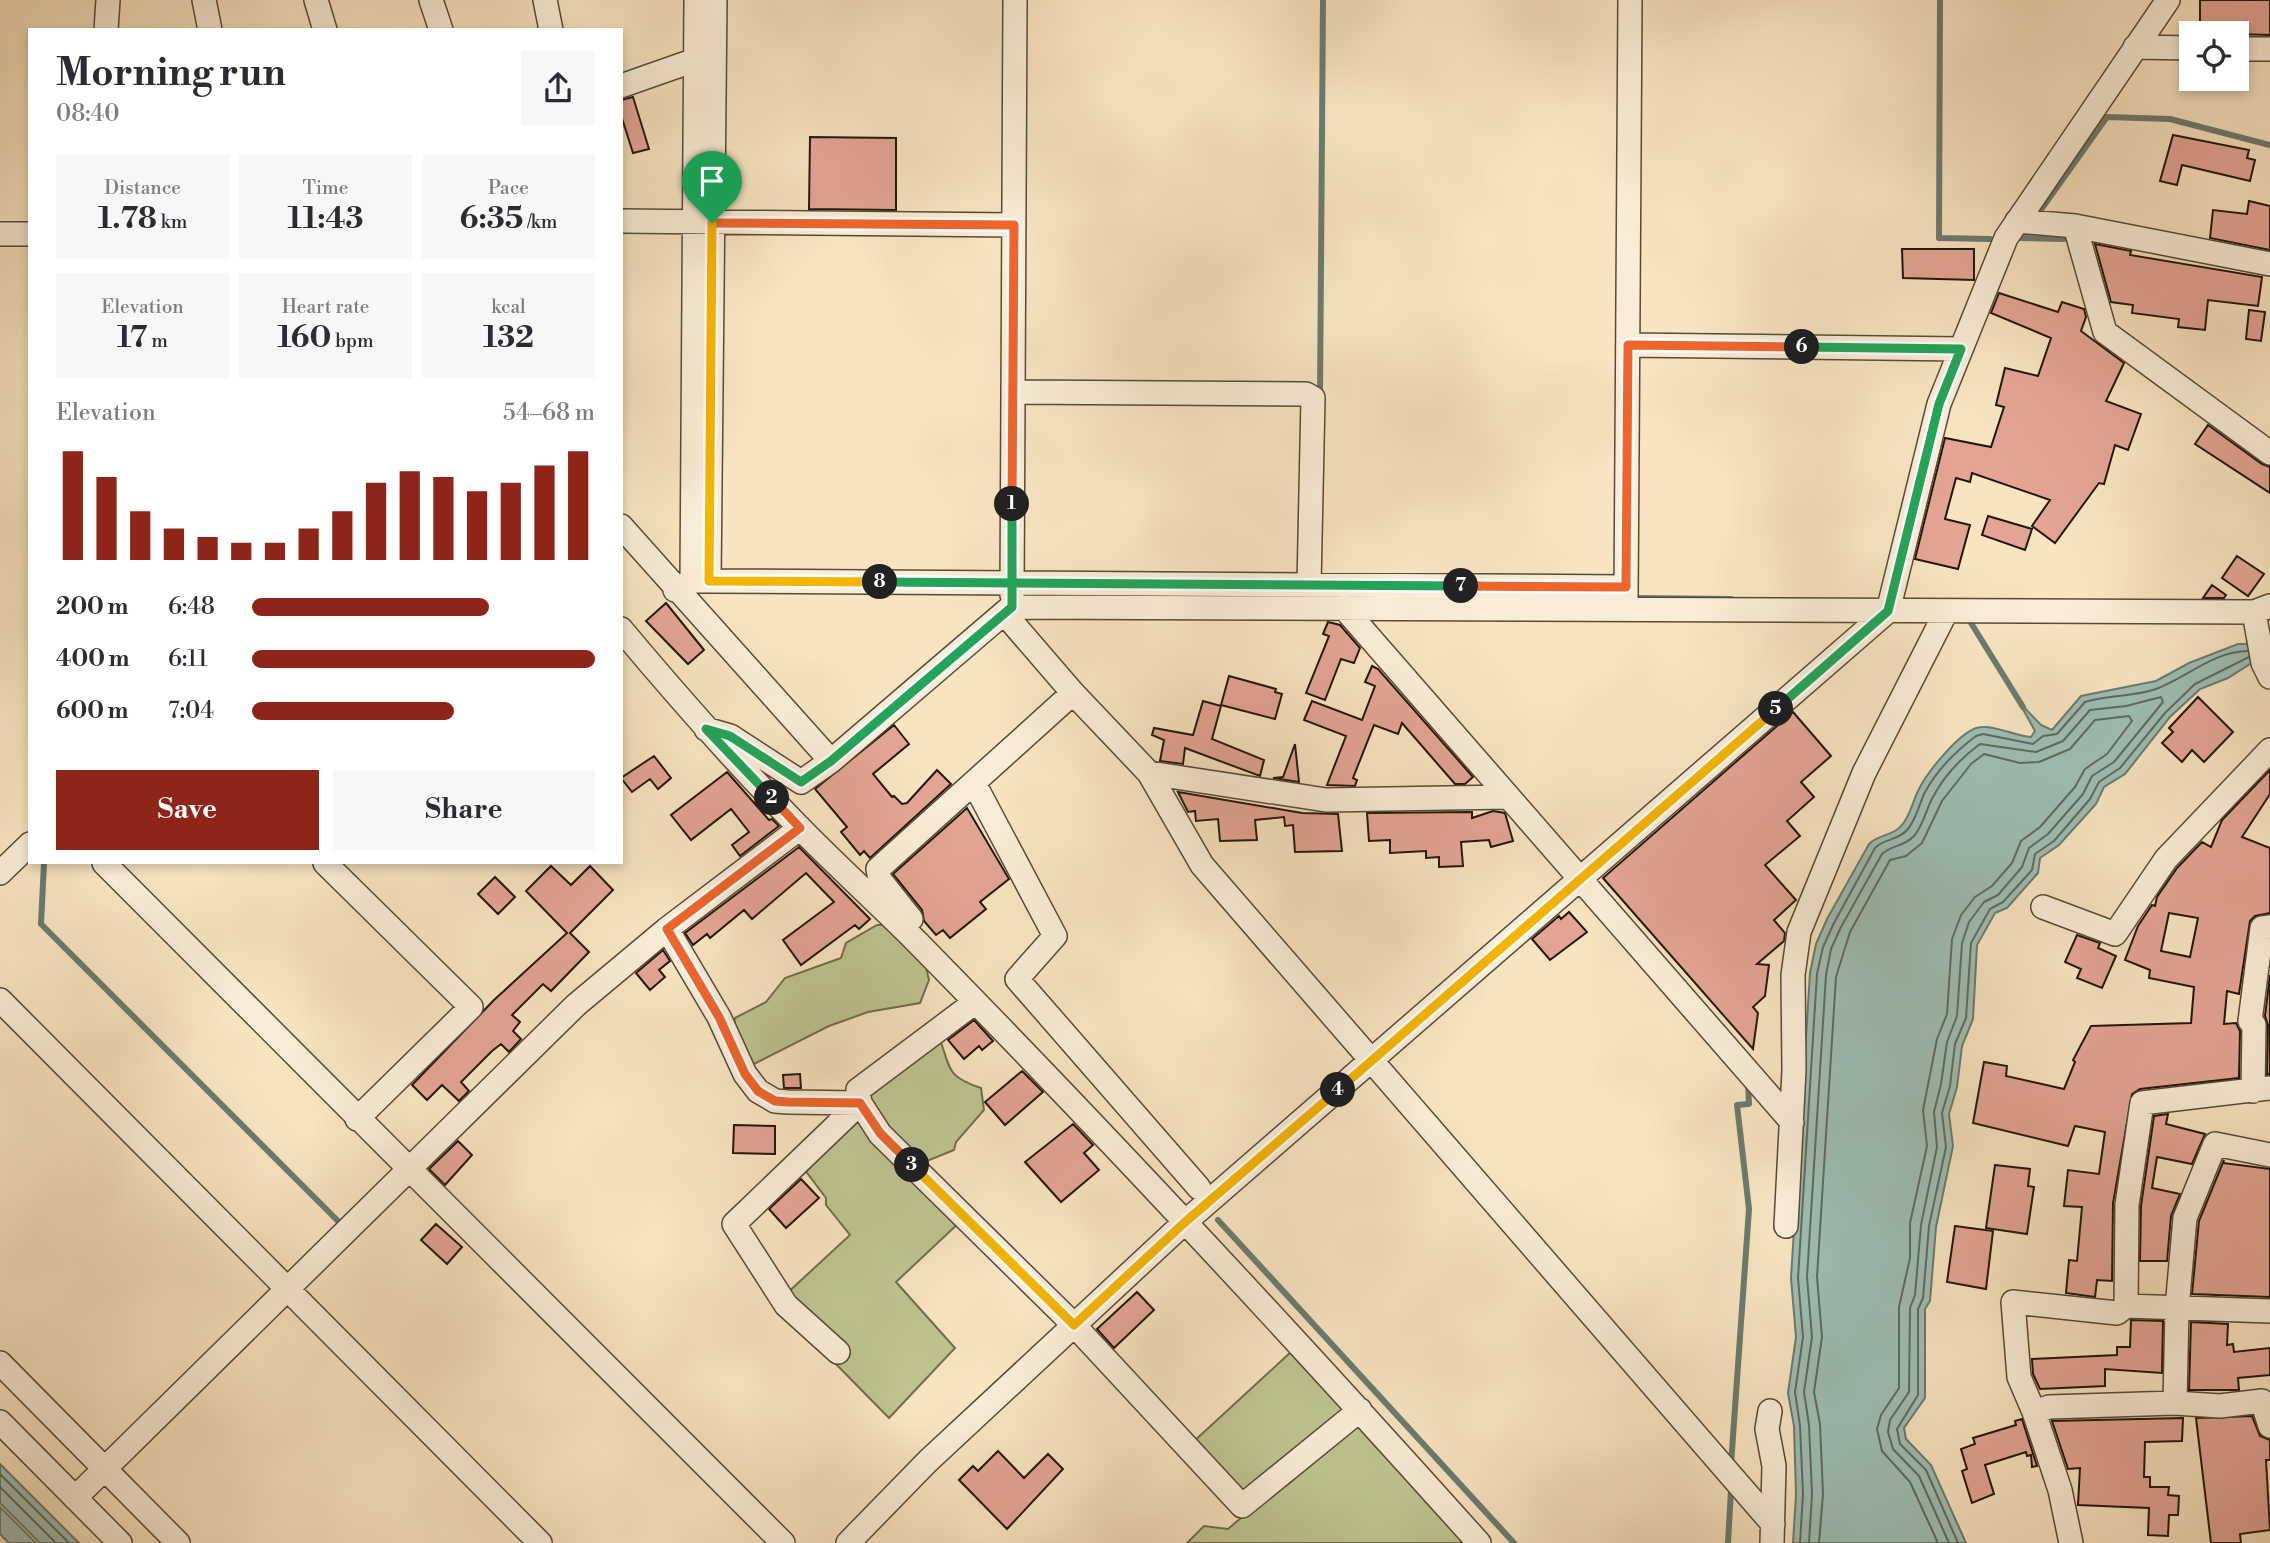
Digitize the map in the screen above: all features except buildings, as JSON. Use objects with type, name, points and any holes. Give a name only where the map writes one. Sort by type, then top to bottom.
[{"type":"street","points":[[106,28],[108,0]]},
{"type":"street","points":[[204,0],[210,28]]},
{"type":"street","points":[[316,0],[324,28]]},
{"type":"street","points":[[431,0],[440,28]]},
{"type":"street","points":[[545,0],[551,28]]},
{"type":"street","points":[[696,0],[695,60],[703,223]]},
{"type":"street","points":[[692,584],[703,223],[715,0]]},
{"type":"street","points":[[1015,0],[1012,583],[1008,610],[1073,694],[1149,773],[1202,865],[1372,1060],[1773,1534]]},
{"type":"street","points":[[1626,611],[1630,0]]},
{"type":"street","points":[[848,1543],[928,1461],[1184,1223],[1582,880],[1888,611],[1939,404],[2006,238],[2168,0]]},
{"type":"street","points":[[2135,47],[2179,48]]},
{"type":"street","points":[[2249,49],[2270,49]]},
{"type":"street","points":[[623,85],[695,60]]},
{"type":"street","points":[[623,221],[1014,225]]},
{"type":"street","points":[[2017,221],[2075,226],[2270,264]]},
{"type":"street","points":[[2075,226],[2105,332],[2270,453]]},
{"type":"street","points":[[0,234],[28,234]]},
{"type":"street","points":[[1628,345],[1961,349]]},
{"type":"street","points":[[1013,392],[1307,394],[1313,398],[1309,585]]},
{"type":"street","points":[[623,528],[692,584],[831,761]]},
{"type":"street","points":[[692,584],[1626,587]]},
{"type":"street","points":[[1344,608],[1792,1122]]},
{"type":"street","points":[[706,729],[730,736],[801,782],[831,761],[1008,610],[1344,608],[2264,611],[2267,670]]},
{"type":"street","points":[[1786,1226],[1792,1122],[1793,975],[1799,932],[1864,773],[1946,611]]},
{"type":"street","points":[[623,631],[706,729],[800,828],[914,940],[1184,1223],[1360,1410],[1479,1543]]},
{"type":"street","points":[[914,940],[918,929],[880,880],[878,869],[975,785],[1073,694]]},
{"type":"street","points":[[2043,907],[2115,934],[2166,859],[2270,750]]},
{"type":"street","points":[[1149,773],[1325,800],[1508,796]]},
{"type":"street","points":[[975,785],[1055,936],[1017,979],[1199,1188]]},
{"type":"street","points":[[75,1498],[576,1005],[667,929],[800,828]]},
{"type":"street","points":[[0,873],[28,846]]},
{"type":"street","points":[[105,864],[783,1543]]},
{"type":"street","points":[[326,864],[471,1007],[357,1119]]},
{"type":"street","points":[[2126,1306],[2126,1205],[2142,1103],[2261,1089],[2254,1025],[2250,1021],[2256,952],[2262,928],[2270,927]]},
{"type":"street","points":[[667,929],[719,1017],[745,1074],[758,1091],[775,1101],[860,1103]]},
{"type":"street","points":[[0,1000],[541,1543]]},
{"type":"street","points":[[974,1003],[858,1090],[860,1103],[880,1133],[1074,1325],[1242,1506],[1360,1410]]},
{"type":"street","points":[[838,1352],[786,1305],[734,1224],[860,1103]]},
{"type":"street","points":[[2175,1403],[2177,1308],[2185,1218],[2215,1144],[2270,1155]]},
{"type":"street","points":[[2071,1543],[2060,1490],[2034,1412],[2019,1377],[2013,1302],[2117,1313],[2126,1306],[2270,1311]]},
{"type":"street","points":[[0,1363],[178,1543]]},
{"type":"street","points":[[2034,1412],[2049,1408],[2175,1403],[2220,1406],[2262,1401],[2270,1426]]},
{"type":"street","points":[[1770,1410],[1768,1429],[1774,1466],[1773,1534]]},
{"type":"street","points":[[0,1422],[120,1543]]},
{"type":"green space","points":[[877,925],[883,925],[926,967],[929,980],[920,1003],[868,1012],[829,1026],[748,1067],[733,1030],[735,1018],[766,1002],[785,978],[841,958],[846,943]]},
{"type":"green space","points":[[938,1034],[950,1069],[960,1079],[981,1088],[984,1110],[956,1142],[954,1150],[927,1161],[913,1160],[864,1100]]},
{"type":"green space","points":[[858,1111],[962,1220],[896,1282],[955,1348],[889,1418],[830,1358],[784,1296],[850,1235],[826,1205],[826,1198],[802,1166]]},
{"type":"green space","points":[[1292,1351],[1345,1409],[1249,1496],[1191,1444]]},
{"type":"green space","points":[[1351,1424],[1362,1424],[1467,1543],[1187,1543],[1204,1526],[1228,1529]]},
{"type":"water","points":[[2238,644],[2250,644],[2256,660],[2228,678],[2200,689],[2170,717],[2125,774],[2104,787],[2096,804],[2059,845],[2040,858],[2038,873],[2007,908],[1995,913],[1977,945],[1973,1019],[1962,1046],[1957,1087],[1949,1114],[1953,1146],[1936,1227],[1930,1301],[1925,1309],[1925,1398],[1904,1428],[1906,1439],[1931,1465],[1966,1543],[1793,1543],[1796,1495],[1794,1426],[1788,1393],[1796,1337],[1791,1278],[1810,973],[1816,944],[1827,919],[1869,844],[1901,826],[1929,774],[1965,735],[1974,729],[1988,727],[2031,737],[2035,731],[2019,702],[2041,725],[2052,730],[2081,696],[2156,681],[2189,663]]},
{"type":"water","points":[[0,1464],[79,1543],[40,1543],[0,1503]]},
{"type":"water","points":[[0,1507],[36,1543],[9,1543],[0,1534]]},
{"type":"waterway","points":[[1320,397],[1323,0]]},
{"type":"waterway","points":[[1940,0],[1939,238],[1990,239]]},
{"type":"waterway","points":[[2040,211],[2107,117],[2170,119],[2270,145]]},
{"type":"waterway","points":[[2018,238],[2064,239]]},
{"type":"waterway","points":[[1635,598],[1731,599]]},
{"type":"waterway","points":[[1971,623],[2023,707]]},
{"type":"waterway","points":[[44,864],[41,924],[340,1223]]},
{"type":"waterway","points":[[1731,1465],[1749,1209],[1737,1105],[1749,1104],[1748,1083]]},
{"type":"waterway","points":[[1218,1220],[1514,1543]]},
{"type":"waterway","points":[[1728,1543],[1731,1490]]},
{"type":"route","points":[[712,223],[709,581],[911,582],[1012,583],[1309,585],[1547,586],[1626,587],[1628,345],[1961,349],[1939,404],[1888,611],[1582,880],[1184,1223],[1074,1325],[880,1133],[860,1103],[816,1105],[775,1101],[758,1091],[745,1074],[719,1017],[667,929],[800,828],[706,729],[730,736],[801,782],[831,761],[1012,607],[1012,583],[1012,488],[1014,225],[712,223]]}]
